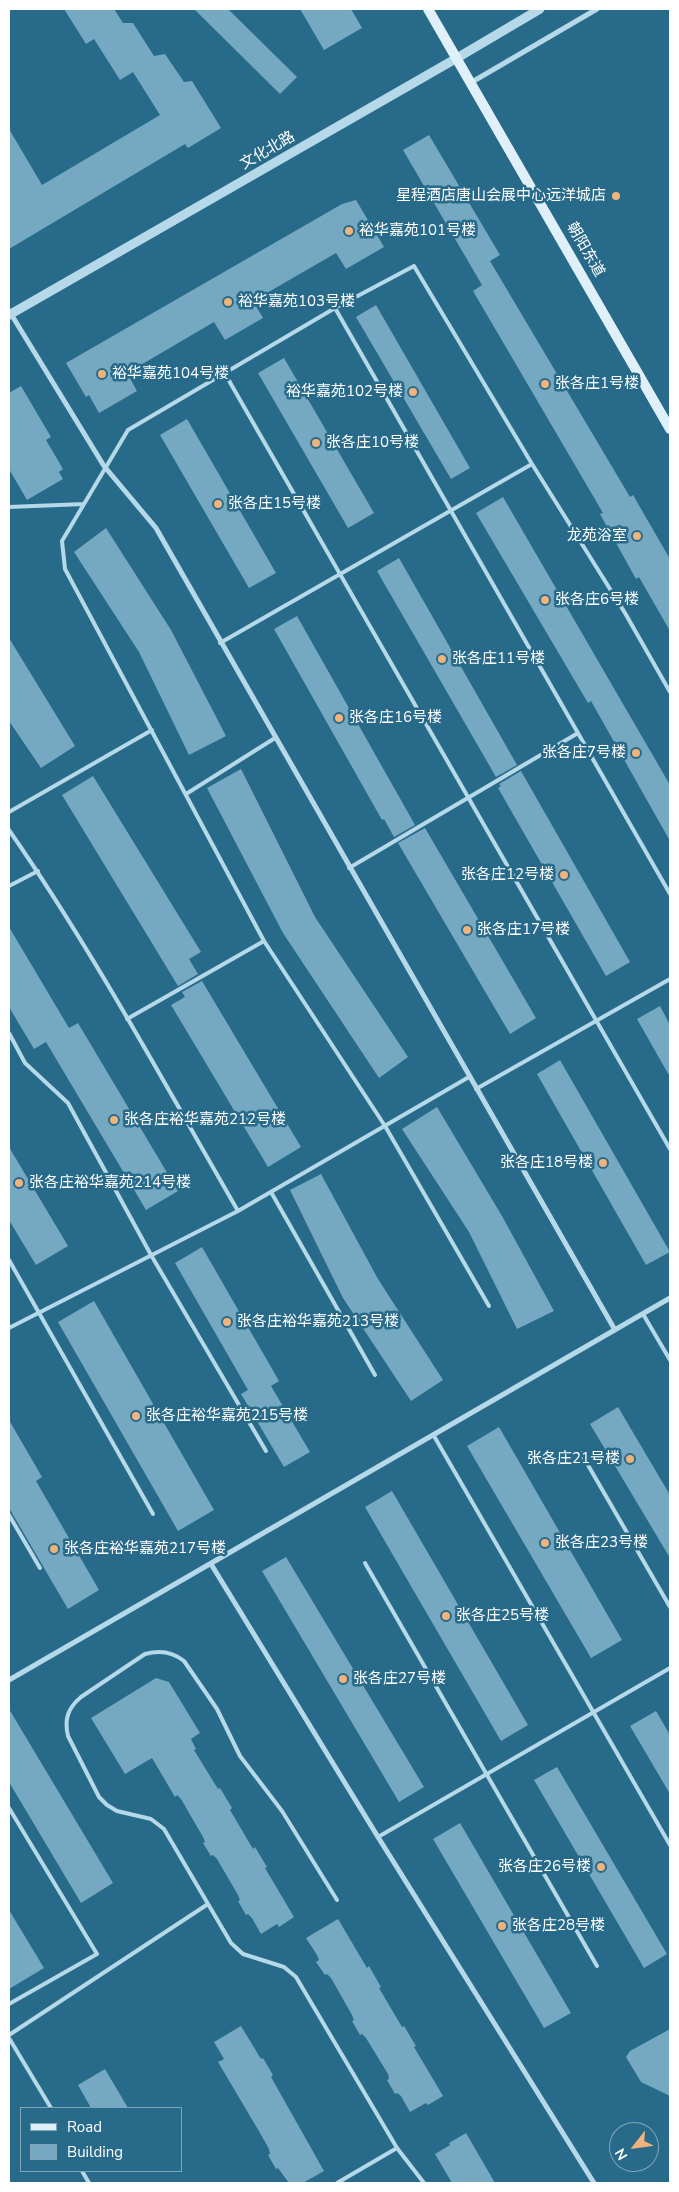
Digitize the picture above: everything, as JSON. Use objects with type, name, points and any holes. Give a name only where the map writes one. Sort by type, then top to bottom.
[{"type":"main road","name":"朝阳东道","points":[[428,9],[472,82],[670,429]]},
{"type":"street","name":"文化北路","points":[[10,314],[540,9]]},
{"type":"street","points":[[472,82],[598,9]]},
{"type":"street","points":[[10,314],[104,466],[156,528],[220,643],[615,1330]]},
{"type":"street","points":[[9,1680],[670,1298]]},
{"type":"street","points":[[211,1564],[378,1837],[594,2183]]},
{"type":"lane","points":[[489,1306],[384,1126],[264,941],[65,569],[62,541],[104,466],[128,430],[335,308],[414,266],[532,464],[625,613],[670,692]]},
{"type":"lane","points":[[335,308],[670,894]]},
{"type":"lane","points":[[224,372],[670,1150]]},
{"type":"lane","points":[[220,643],[532,464]]},
{"type":"lane","points":[[9,507],[84,504]]},
{"type":"lane","points":[[9,812],[152,730]]},
{"type":"lane","points":[[349,868],[578,733]]},
{"type":"lane","points":[[186,794],[275,738]]},
{"type":"lane","points":[[9,830],[38,871],[127,1019],[238,1211]]},
{"type":"lane","points":[[9,886],[38,871]]},
{"type":"lane","points":[[127,1019],[264,941]]},
{"type":"lane","points":[[476,1089],[670,979]]},
{"type":"lane","points":[[9,1033],[24,1063],[68,1103],[151,1255],[266,1451]]},
{"type":"lane","points":[[9,1328],[238,1211],[469,1077]]},
{"type":"lane","points":[[271,1192],[375,1375]]},
{"type":"lane","points":[[9,1260],[153,1514]]},
{"type":"lane","points":[[643,1314],[670,1360]]},
{"type":"lane","points":[[434,1436],[592,1713],[670,1844]]},
{"type":"lane","points":[[582,1453],[670,1607]]},
{"type":"lane","points":[[9,1514],[40,1568]]},
{"type":"lane","points":[[365,1563],[597,1966]]},
{"type":"lane","points":[[337,1900],[282,1811],[240,1756],[217,1708],[184,1661],[178,1656],[156,1650],[145,1654],[80,1697],[68,1713],[66,1726],[68,1736],[99,1797],[117,1811],[151,1818],[164,1829],[231,1943],[243,1954],[284,1967],[296,1977],[397,2148],[424,2183]]},
{"type":"lane","points":[[378,1837],[670,1668]]},
{"type":"lane","points":[[9,1808],[96,1954],[9,2004]]},
{"type":"lane","points":[[50,2107],[9,2036],[208,1904]]},
{"type":"lane","points":[[337,2183],[397,2148]]},
{"type":"lane","points":[[83,2172],[89,2183]]},
{"type":"building","points":[[64,9],[114,9],[123,23],[133,23],[154,56],[165,54],[184,82],[192,81],[221,128],[188,148],[185,144],[9,249],[9,129],[42,185],[160,115],[133,72],[120,80],[94,39],[86,44]]},
{"type":"building","points":[[194,9],[228,9],[297,77],[280,94]]},
{"type":"building","points":[[300,9],[351,9],[362,28],[324,50]]},
{"type":"building","points":[[429,135],[500,255],[490,261],[630,497],[633,495],[670,559],[670,631],[639,577],[636,579],[600,514],[603,513],[473,291],[482,285],[403,150]]},
{"type":"building","points":[[356,200],[384,247],[346,269],[336,253],[253,301],[263,318],[225,340],[214,322],[127,373],[137,391],[99,413],[89,395],[86,397],[66,363],[342,204]]},
{"type":"building","name":"裕华嘉苑102号楼","points":[[376,305],[470,468],[451,479],[356,317]]},
{"type":"building","name":"张各庄10号楼","points":[[284,358],[374,513],[348,528],[258,373]]},
{"type":"building","points":[[21,386],[51,437],[46,440],[63,469],[59,472],[63,479],[27,500],[9,469],[9,393]]},
{"type":"building","name":"张各庄15号楼","points":[[187,419],[276,573],[249,588],[160,435]]},
{"type":"building","name":"张各庄6号楼","points":[[503,497],[670,785],[670,841],[591,701],[588,703],[476,513]]},
{"type":"building","points":[[106,528],[171,630],[226,736],[189,755],[139,652],[74,552]]},
{"type":"building","name":"张各庄11号楼","points":[[399,558],[517,765],[496,777],[377,571]]},
{"type":"building","name":"张各庄16号楼","points":[[297,616],[415,825],[394,837],[384,819],[382,820],[274,629]]},
{"type":"building","points":[[9,638],[75,746],[41,768],[9,721]]},
{"type":"building","points":[[241,769],[315,917],[408,1057],[379,1078],[283,933],[207,788]]},
{"type":"building","name":"张各庄12号楼","points":[[521,771],[630,962],[606,976],[498,788],[501,786],[499,784]]},
{"type":"building","points":[[93,776],[201,952],[189,959],[198,974],[178,986],[62,795]]},
{"type":"building","name":"张各庄17号楼","points":[[425,828],[536,1018],[510,1034],[398,843]]},
{"type":"building","name":"张各庄裕华嘉苑212号楼","points":[[9,927],[69,1028],[78,1023],[178,1191],[146,1210],[46,1042],[34,1049],[9,1007]]},
{"type":"building","points":[[202,981],[301,1147],[268,1167],[171,1005],[185,997],[182,992]]},
{"type":"building","points":[[660,1006],[670,1025],[670,1077],[637,1019]]},
{"type":"building","name":"张各庄18号楼","points":[[560,1060],[670,1252],[646,1265],[537,1074]]},
{"type":"building","points":[[437,1107],[502,1216],[554,1311],[517,1329],[469,1232],[402,1129]]},
{"type":"building","name":"张各庄裕华嘉苑214号楼","points":[[9,1147],[68,1246],[36,1265],[9,1220]]},
{"type":"building","points":[[321,1174],[378,1279],[443,1380],[411,1401],[343,1298],[290,1190]]},
{"type":"building","name":"张各庄裕华嘉苑213号楼","points":[[202,1247],[279,1381],[271,1386],[310,1452],[284,1467],[241,1394],[248,1390],[175,1263]]},
{"type":"building","name":"张各庄裕华嘉苑215号楼","points":[[94,1301],[214,1510],[178,1531],[58,1322]]},
{"type":"building","name":"张各庄21号楼","points":[[618,1407],[670,1495],[670,1558],[590,1424]]},
{"type":"building","name":"张各庄裕华嘉苑217号楼","points":[[9,1420],[42,1477],[36,1481],[99,1590],[68,1609],[9,1508]]},
{"type":"building","name":"张各庄23号楼","points":[[499,1427],[622,1640],[591,1658],[467,1446]]},
{"type":"building","name":"张各庄25号楼","points":[[392,1491],[528,1725],[501,1741],[365,1507]]},
{"type":"building","name":"张各庄27号楼","points":[[286,1557],[424,1787],[399,1802],[262,1571]]},
{"type":"building","points":[[156,1678],[169,1682],[200,1733],[191,1739],[196,1749],[194,1750],[232,1808],[230,1810],[253,1849],[255,1847],[267,1867],[265,1868],[294,1917],[279,1927],[277,1924],[261,1934],[252,1918],[248,1914],[246,1915],[238,1901],[240,1900],[238,1895],[217,1859],[213,1855],[211,1856],[203,1843],[205,1842],[203,1837],[181,1799],[177,1795],[175,1797],[152,1758],[125,1774],[91,1718]]},
{"type":"building","points":[[9,1709],[113,1883],[81,1903],[9,1782]]},
{"type":"building","points":[[656,1711],[670,1735],[670,1794],[630,1726]]},
{"type":"building","name":"张各庄26号楼","points":[[557,1767],[667,1954],[644,1968],[534,1780]]},
{"type":"building","name":"张各庄28号楼","points":[[460,1823],[571,2013],[544,2028],[433,1839]]},
{"type":"building","points":[[9,1910],[44,1968],[9,1989]]},
{"type":"building","points":[[338,1919],[367,1968],[369,1966],[381,1987],[379,1988],[402,2027],[404,2026],[416,2046],[414,2047],[443,2096],[428,2105],[426,2103],[410,2112],[401,2096],[397,2093],[395,2094],[387,2080],[389,2079],[388,2074],[366,2038],[362,2034],[360,2035],[352,2021],[354,2020],[352,2015],[331,1978],[327,1974],[325,1975],[316,1962],[319,1960],[317,1955],[306,1938]]},
{"type":"building","points":[[241,2026],[273,2075],[271,2077],[324,2171],[303,2183],[289,2183],[278,2168],[276,2169],[268,2155],[270,2154],[269,2149],[218,2062],[224,2059],[214,2042]]},
{"type":"building","points":[[670,2029],[670,2096],[641,2082],[626,2057],[630,2051]]},
{"type":"building","points":[[105,2069],[127,2107],[90,2107],[78,2085]]},
{"type":"building","points":[[466,2133],[495,2183],[452,2183],[435,2154]]},
{"type":"place","name":"星程酒店唐山会展中心远洋城店","points":[[616,196]]},
{"type":"place","name":"裕华嘉苑101号楼","points":[[349,231]]},
{"type":"place","name":"裕华嘉苑103号楼","points":[[228,302]]},
{"type":"place","name":"裕华嘉苑104号楼","points":[[102,374]]},
{"type":"place","name":"张各庄1号楼","points":[[545,384]]},
{"type":"place","name":"裕华嘉苑102号楼","points":[[413,392]]},
{"type":"place","name":"张各庄10号楼","points":[[316,443]]},
{"type":"place","name":"张各庄15号楼","points":[[218,504]]},
{"type":"place","name":"龙苑浴室","points":[[637,536]]},
{"type":"place","name":"张各庄6号楼","points":[[545,600]]},
{"type":"place","name":"张各庄11号楼","points":[[442,659]]},
{"type":"place","name":"张各庄16号楼","points":[[339,718]]},
{"type":"place","name":"张各庄7号楼","points":[[636,753]]},
{"type":"place","name":"张各庄12号楼","points":[[564,875]]},
{"type":"place","name":"张各庄17号楼","points":[[467,930]]},
{"type":"place","name":"张各庄裕华嘉苑212号楼","points":[[114,1120]]},
{"type":"place","name":"张各庄18号楼","points":[[603,1163]]},
{"type":"place","name":"张各庄裕华嘉苑214号楼","points":[[19,1183]]},
{"type":"place","name":"张各庄裕华嘉苑213号楼","points":[[227,1322]]},
{"type":"place","name":"张各庄裕华嘉苑215号楼","points":[[136,1416]]},
{"type":"place","name":"张各庄21号楼","points":[[630,1459]]},
{"type":"place","name":"张各庄23号楼","points":[[545,1543]]},
{"type":"place","name":"张各庄裕华嘉苑217号楼","points":[[54,1549]]},
{"type":"place","name":"张各庄25号楼","points":[[446,1616]]},
{"type":"place","name":"张各庄27号楼","points":[[343,1679]]},
{"type":"place","name":"张各庄26号楼","points":[[601,1867]]},
{"type":"place","name":"张各庄28号楼","points":[[502,1926]]}]
